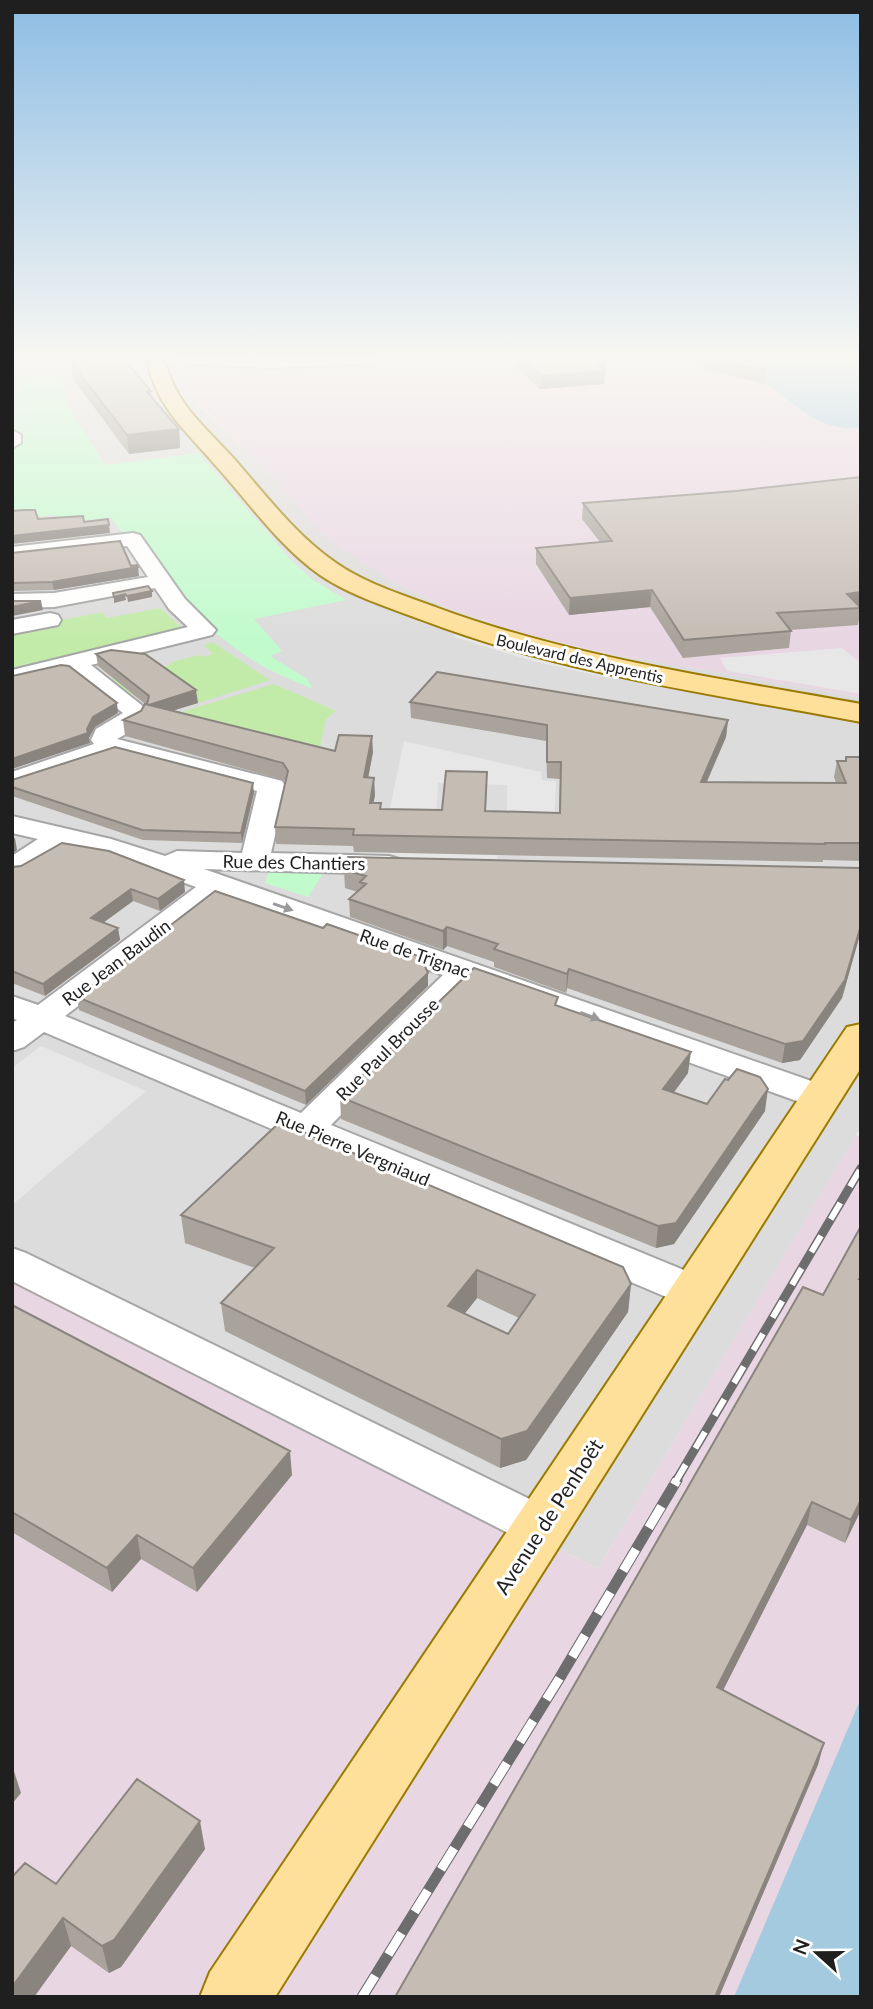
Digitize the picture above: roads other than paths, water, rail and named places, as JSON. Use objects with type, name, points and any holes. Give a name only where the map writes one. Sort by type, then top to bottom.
[{"type":"main road","name":"Boulevard des Apprentis","points":[[213,452],[276,522],[308,552],[338,574],[459,626],[544,653],[608,668],[861,713]]},
{"type":"main road","name":"Avenue de Penhoët","points":[[235,1997],[861,1036]]},
{"type":"street","points":[[12,553],[133,539],[177,604],[204,631],[12,677]]},
{"type":"street","points":[[12,601],[54,600],[160,581]]},
{"type":"street","points":[[12,627],[50,620]]},
{"type":"street","points":[[72,662],[136,712],[133,720],[105,734],[104,740],[115,746],[272,787],[256,862]]},
{"type":"street","points":[[12,781],[115,746]]},
{"type":"street","name":"Rue de Trignac","points":[[12,811],[54,832]]},
{"type":"street","name":"Rue de Trignac","points":[[12,824],[54,832],[146,859],[821,1097]]},
{"type":"street","points":[[12,869],[54,832]]},
{"type":"street","name":"Rue des Chantiers","points":[[146,859],[413,865]]},
{"type":"street","name":"Rue Jean Baudin","points":[[22,1021],[219,884]]},
{"type":"street","name":"Rue Paul Brousse","points":[[307,1128],[466,970]]},
{"type":"street","name":"Rue Pierre Vergniaud","points":[[22,1021],[307,1128],[693,1291]]},
{"type":"street","points":[[12,1263],[541,1527]]},
{"type":"water","points":[[861,1698],[861,1997],[734,1997]]},
{"type":"railway","points":[[676,1481],[861,1168]]},
{"type":"railway","points":[[362,1997],[559,1679],[677,1480]]}]
